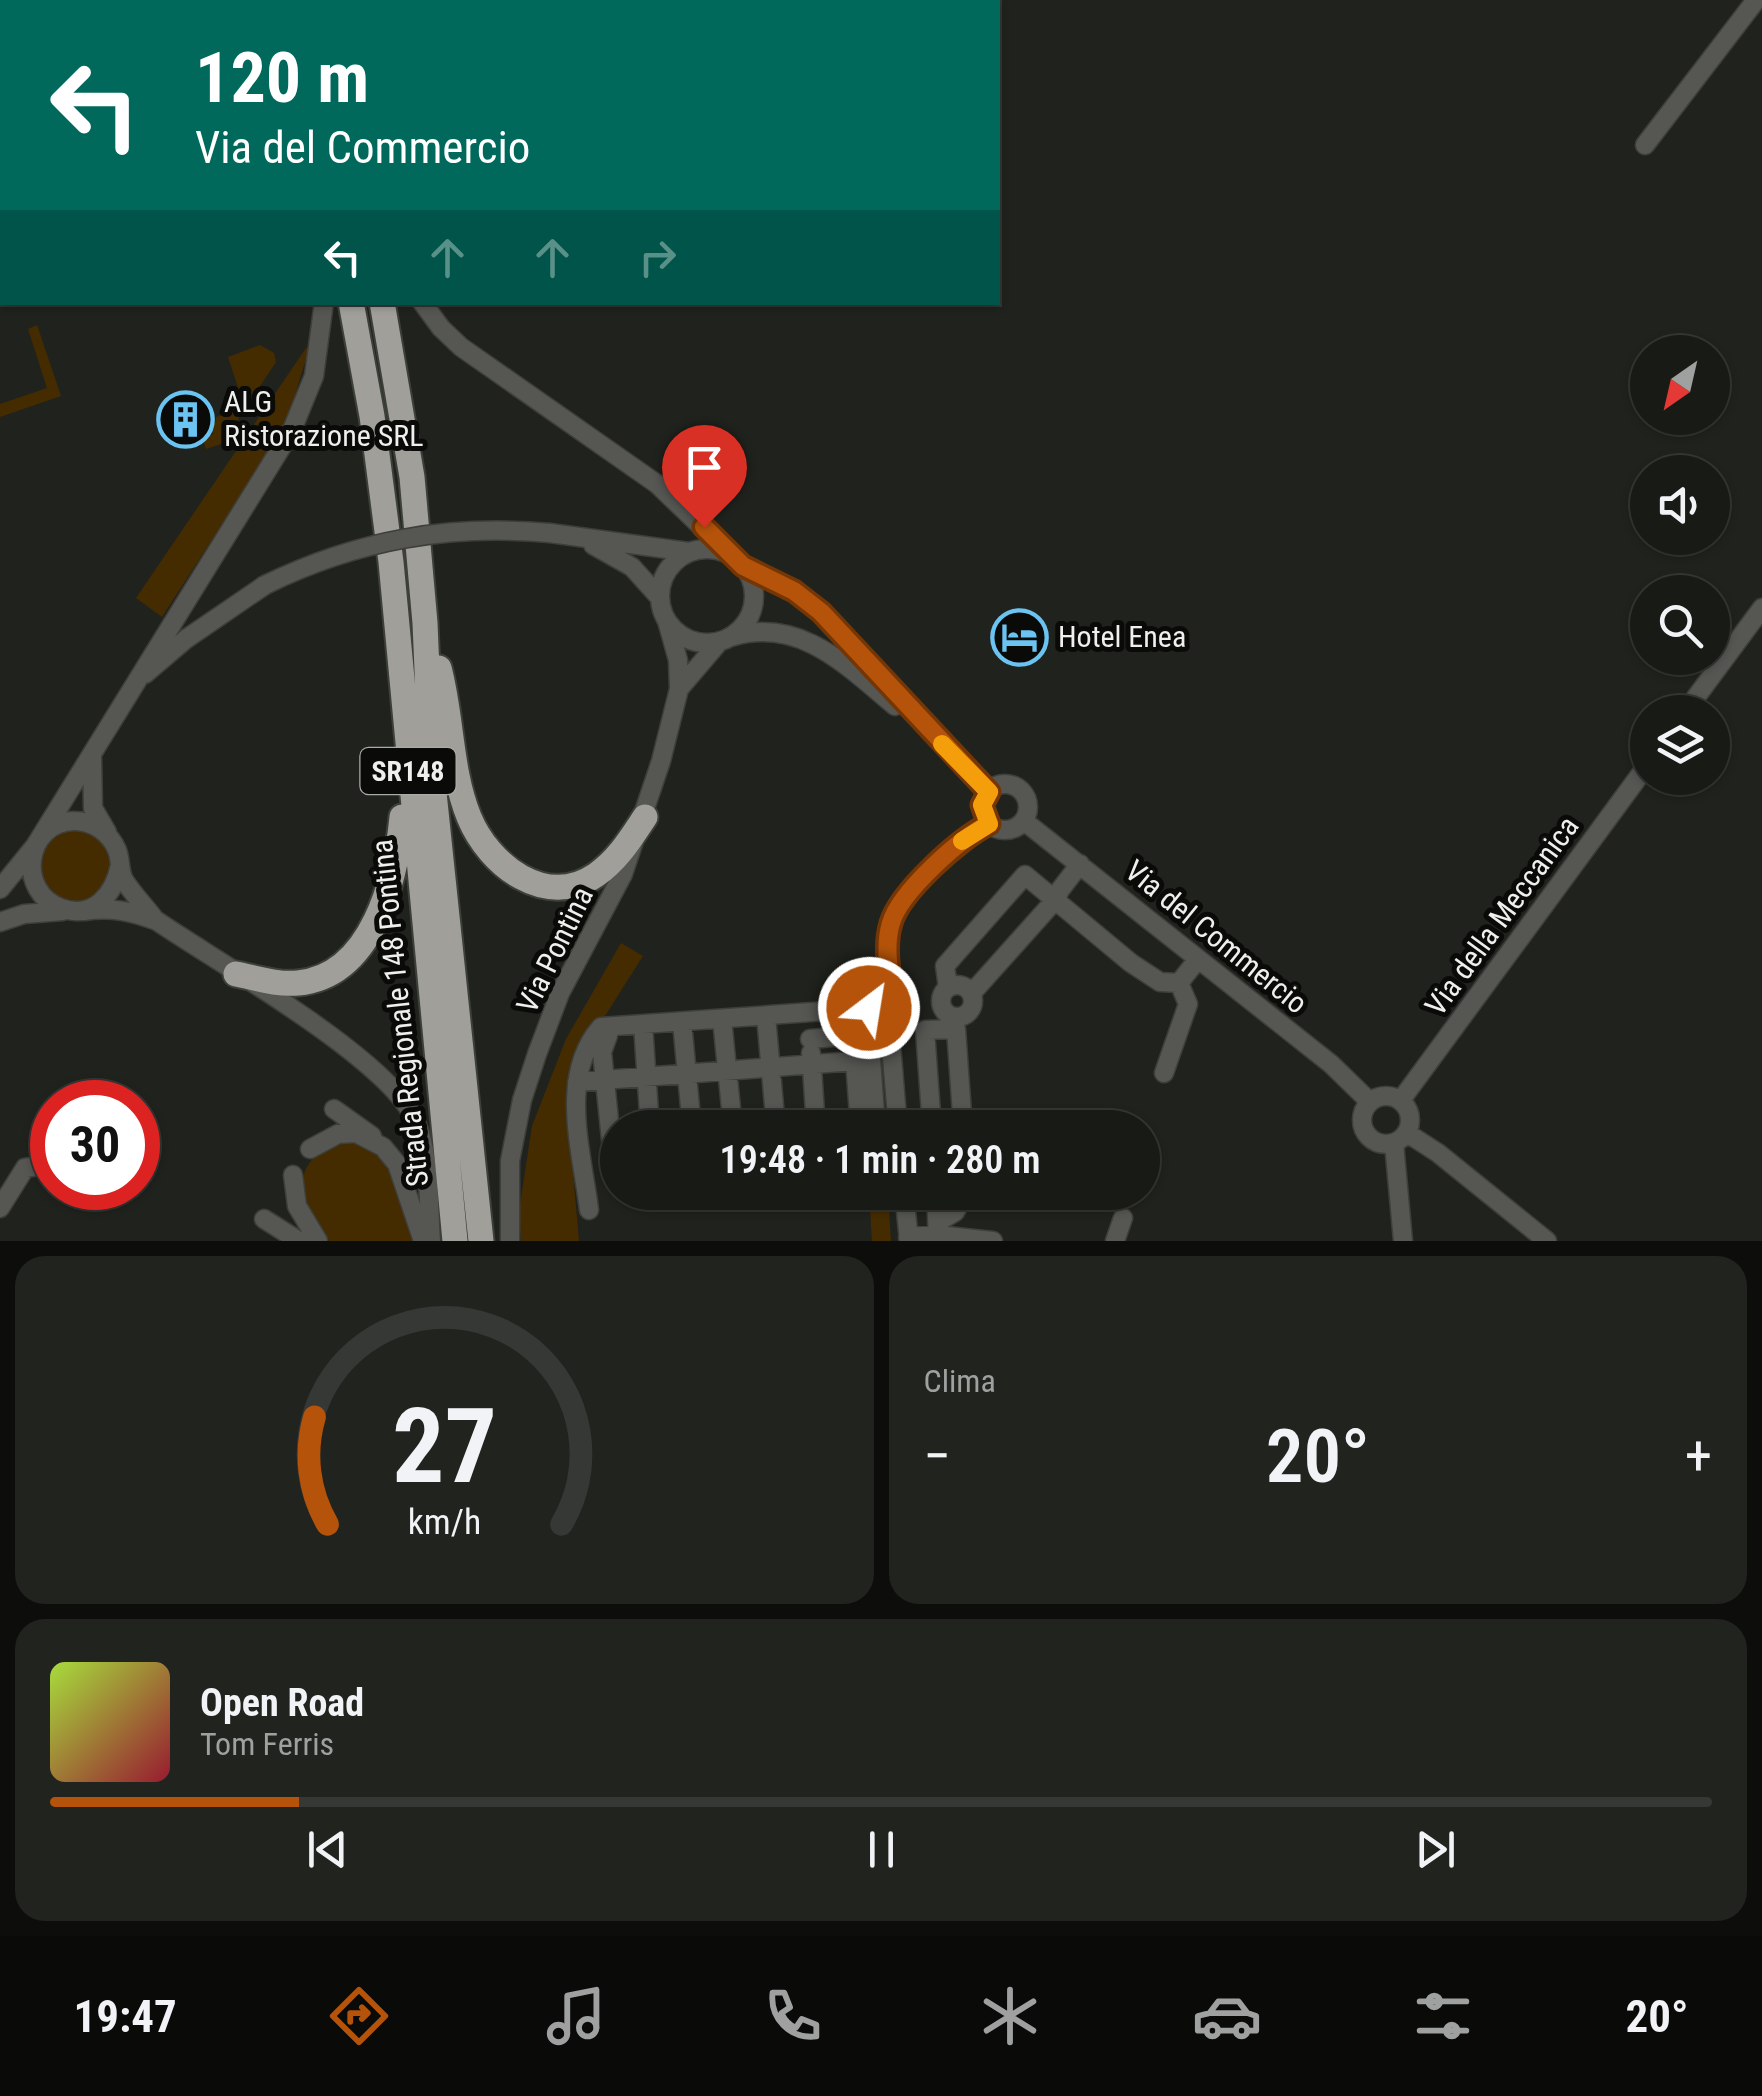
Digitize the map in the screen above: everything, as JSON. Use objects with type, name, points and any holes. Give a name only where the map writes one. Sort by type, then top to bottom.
[{"type":"highway","name":"Strada Regionale 148 Pontina","points":[[351,305],[372,416],[388,544],[455,1241]]},
{"type":"highway","name":"Strada Regionale 148 Pontina","points":[[383,305],[412,477],[425,622],[431,764],[481,1241]]},
{"type":"highway","points":[[425,622],[442,682],[466,808],[476,832],[504,866],[542,886],[578,884],[604,870],[622,852],[645,817]]},
{"type":"highway","points":[[236,974],[271,982],[300,983],[346,960],[366,938],[390,886],[399,846],[404,722]]},
{"type":"street","points":[[1645,145],[1756,0]]},
{"type":"street","points":[[120,865],[116,886],[103,902],[75,910],[51,904],[38,892],[31,876],[35,846],[299,417],[318,360],[324,305]]},
{"type":"street","points":[[424,305],[440,328],[461,347],[657,484],[737,561],[752,582],[754,601],[748,619],[725,639]]},
{"type":"street","points":[[136,683],[186,639],[265,585],[308,564],[405,536],[501,529],[689,552],[704,549],[737,561],[794,591],[821,612],[989,792]]},
{"type":"street","points":[[550,533],[616,556],[644,577],[660,598],[667,621],[685,638],[696,642],[767,630],[803,638],[945,747]]},
{"type":"street","points":[[660,598],[667,570],[689,552]]},
{"type":"street","points":[[1698,695],[1762,608]]},
{"type":"street","name":"Via Pontina","points":[[510,1241],[510,1162],[536,1054],[560,993],[617,886],[645,817],[679,688],[678,660],[667,621]]},
{"type":"street","name":"Via Pontina","points":[[679,688],[725,639]]},
{"type":"street","points":[[93,752],[93,808],[117,850],[123,878],[157,922]]},
{"type":"street","points":[[890,1033],[906,1024],[888,935],[900,904],[964,839],[989,824],[1009,830],[1024,822],[1029,805],[1022,790],[1008,784],[989,792],[982,805],[989,824]]},
{"type":"street","name":"Via della Meccanica","points":[[1401,1100],[1630,788]]},
{"type":"street","points":[[0,889],[48,830],[75,821],[97,827],[109,836]]},
{"type":"street","name":"Via del Commercio","points":[[1024,822],[1331,1064],[1370,1102]]},
{"type":"street","points":[[890,1033],[872,1025],[869,1008],[878,995],[970,1010],[971,994],[1056,900],[1080,864]]},
{"type":"street","points":[[961,1110],[945,966],[1025,875],[1131,963],[1160,982],[1180,983]]},
{"type":"street","points":[[0,922],[24,914],[107,908],[132,911],[157,922],[358,1058],[382,1076],[408,1106],[417,1124],[424,1152],[431,1241]]},
{"type":"street","points":[[1180,983],[1198,959]]},
{"type":"street","points":[[1164,1073],[1188,1004],[1180,983]]},
{"type":"street","points":[[931,1110],[925,1030],[950,1009],[961,986],[971,994]]},
{"type":"street","points":[[588,1210],[574,1090],[592,1038],[601,1028],[869,1008]]},
{"type":"street","points":[[809,1012],[815,1110]]},
{"type":"street","points":[[766,1016],[775,1110]]},
{"type":"street","points":[[722,1018],[731,1110]]},
{"type":"street","points":[[682,1022],[690,1110]]},
{"type":"street","points":[[643,1024],[649,1110]]},
{"type":"street","points":[[609,1110],[602,1052],[610,1026]]},
{"type":"street","points":[[890,1033],[896,1110]]},
{"type":"street","points":[[810,1039],[857,1035],[870,1045],[875,1110]]},
{"type":"street","points":[[576,1082],[854,1060],[858,1110]]},
{"type":"street","points":[[1403,1241],[1401,1138],[1410,1114],[1401,1100],[1385,1095],[1370,1102],[1362,1119],[1365,1132],[1378,1143],[1401,1138],[1438,1152],[1547,1241]]},
{"type":"street","points":[[334,1110],[366,1130],[397,1164],[423,1241]]},
{"type":"street","points":[[310,1149],[338,1134],[356,1133],[383,1147]]},
{"type":"street","points":[[583,1162],[600,1160]]},
{"type":"street","points":[[0,1208],[25,1168],[30,1167]]},
{"type":"street","points":[[293,1176],[296,1206],[318,1241]]},
{"type":"street","points":[[906,1210],[908,1239],[937,1233],[993,1241]]},
{"type":"street","points":[[937,1233],[956,1210]]},
{"type":"street","points":[[1115,1241],[1123,1218]]},
{"type":"street","points":[[264,1219],[299,1241]]},
{"type":"shaded area","points":[[37,325],[61,396],[0,417],[0,404],[47,388],[28,329]]},
{"type":"shaded area","points":[[260,345],[274,353],[276,362],[245,409],[228,357]]},
{"type":"shaded area","points":[[306,348],[309,349],[293,402],[297,404],[290,419],[162,617],[136,598]]},
{"type":"shaded area","points":[[237,410],[239,418],[221,444],[206,449],[202,438],[213,434],[210,423]]},
{"type":"shaded area","points":[[75,829],[101,840],[112,866],[101,892],[75,903],[49,892],[38,866],[49,840]]},
{"type":"shaded area","points":[[621,943],[643,956],[577,1060],[566,1091],[579,1241],[521,1241],[519,1211],[532,1126],[566,1039]]},
{"type":"shaded area","points":[[888,1000],[897,1004],[901,1013],[897,1022],[888,1026],[879,1022],[875,1013],[879,1004]]},
{"type":"shaded area","points":[[346,1141],[362,1145],[385,1164],[413,1241],[328,1241],[317,1226],[303,1197],[306,1169],[327,1148]]},
{"type":"shaded area","points":[[870,1210],[889,1210],[891,1241],[872,1241]]},
{"type":"slow traffic","points":[[942,744],[989,792],[982,810],[989,824],[962,841]]},
{"type":"place","name":"ALG Ristorazione SRL","points":[[185,419]]},
{"type":"place","name":"Hotel Enea","points":[[1019,637]]},
{"type":"route","points":[[704,527],[743,566],[794,591],[821,612],[989,792],[982,810],[989,824],[964,839],[900,904],[890,926],[887,952],[892,993],[878,995],[869,1008]]}]
